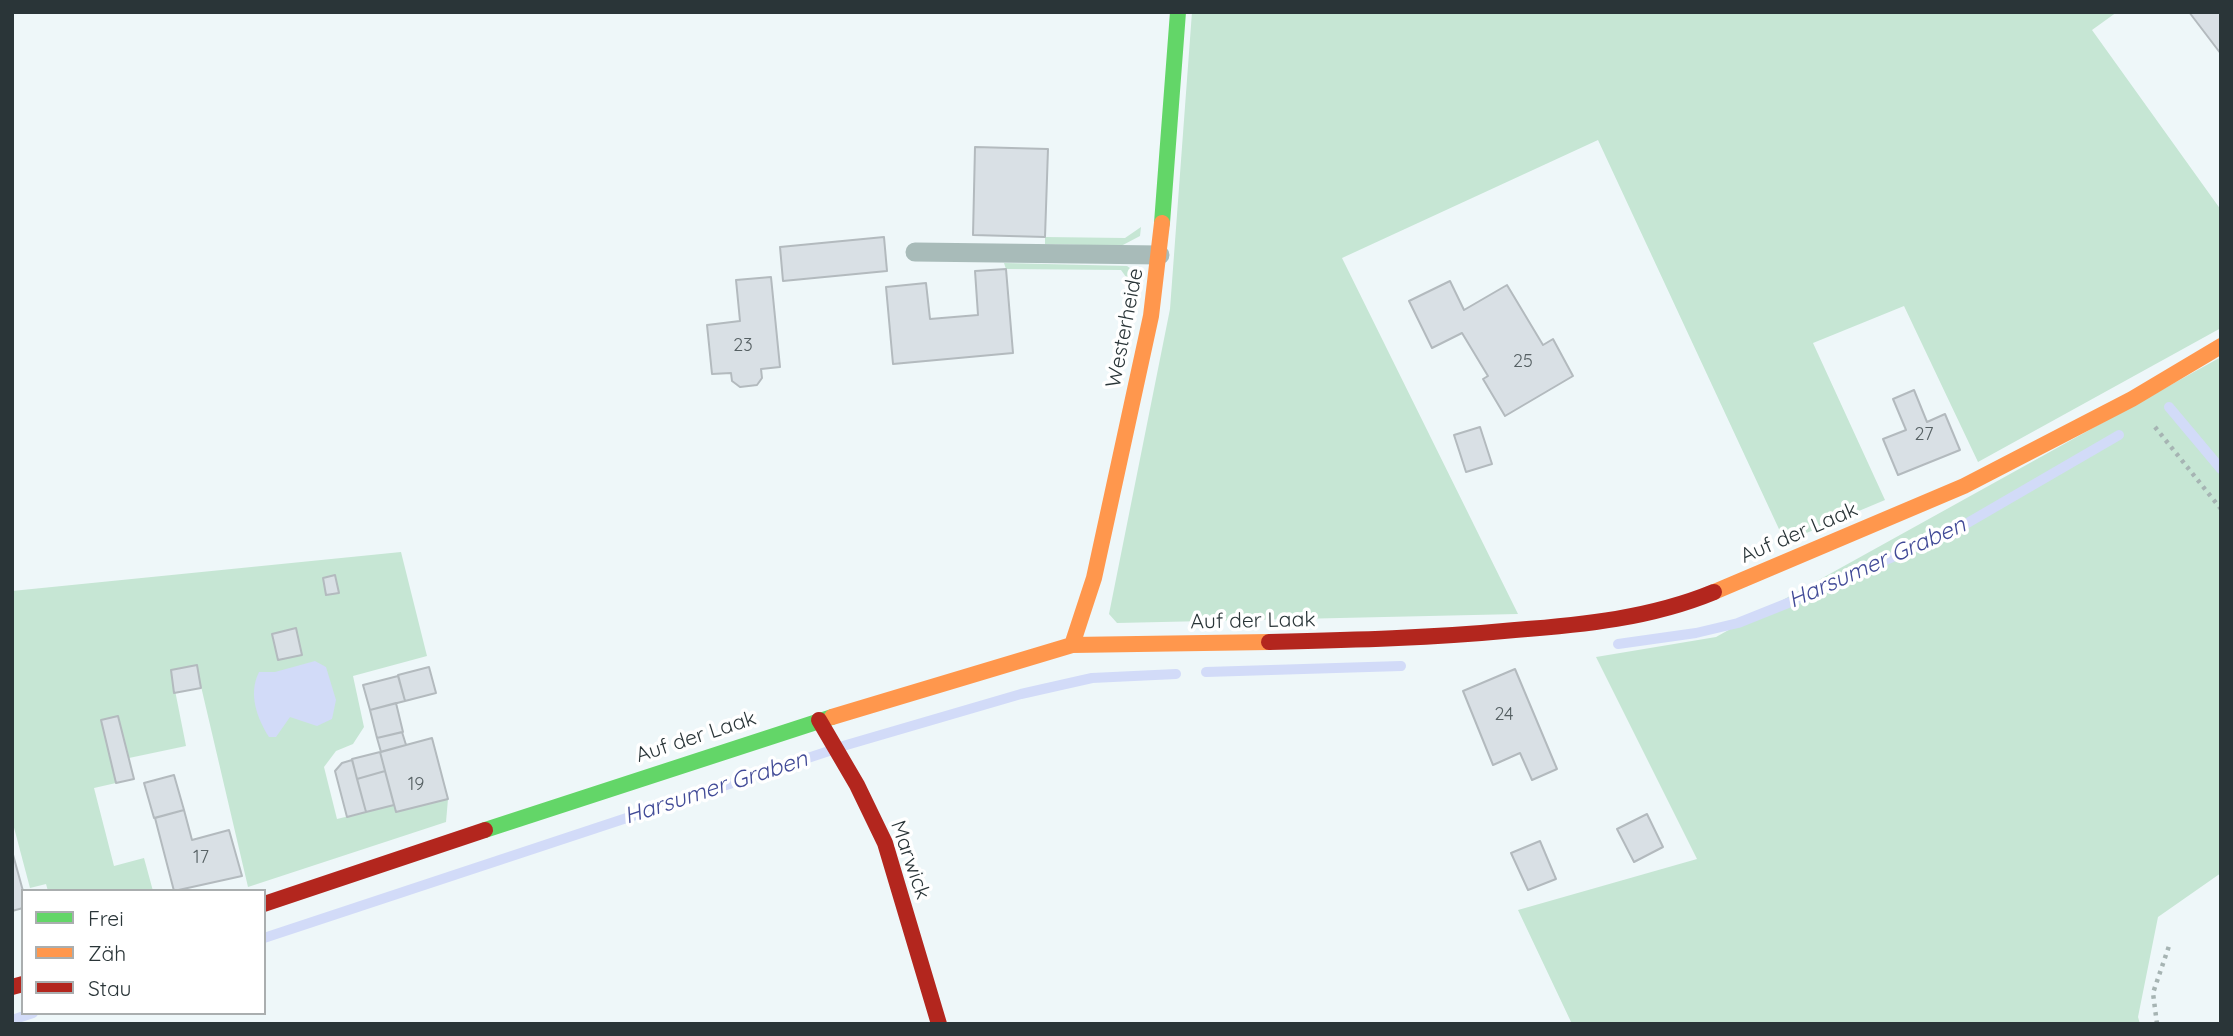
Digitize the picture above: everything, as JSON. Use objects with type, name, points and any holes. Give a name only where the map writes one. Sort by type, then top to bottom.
[{"type":"street","name":"Westerheide","points":[[1072,645],[1094,578],[1152,316],[1160,255],[1178,12]]},
{"type":"street","name":"Auf der Laak","points":[[266,903],[505,821],[819,720],[1072,645],[1416,639],[1601,623],[1692,601],[1964,486],[2132,399],[2221,346]]},
{"type":"street","name":"Marwick","points":[[819,720],[858,785],[885,843],[939,1024]]},
{"type":"lane","points":[[915,252],[1160,255]]},
{"type":"path","points":[[2132,399],[2221,509]]},
{"type":"path","points":[[2157,1024],[2153,993],[2170,943]]},
{"type":"green space","points":[[1192,12],[2117,12],[2092,30],[2221,210],[2221,328],[1978,462],[1904,306],[1813,343],[1885,500],[1785,542],[1598,140],[1342,258],[1518,614],[1117,623],[1109,614],[1170,309]]},
{"type":"green space","points":[[1141,227],[1140,236],[1121,246],[1045,244],[1045,237],[1125,238]]},
{"type":"green space","points":[[1004,263],[1127,266],[1137,273],[1135,298],[1134,288],[1121,270],[1006,269]]},
{"type":"green space","points":[[2221,357],[2221,873],[2158,917],[2138,1017],[2140,1024],[1572,1024],[1518,910],[1697,859],[1596,657],[1716,637]]},
{"type":"green space","points":[[401,552],[427,656],[353,676],[364,727],[353,744],[336,751],[324,767],[337,819],[394,805],[396,812],[448,799],[446,822],[248,887],[196,665],[171,670],[186,746],[129,758],[118,716],[116,783],[94,788],[114,866],[144,858],[152,889],[47,889],[46,884],[30,888],[12,820],[12,591]]},
{"type":"water","points":[[315,661],[326,667],[336,700],[332,719],[317,726],[290,717],[276,737],[269,737],[255,706],[254,689],[259,672],[275,672]]},
{"type":"building","points":[[2189,12],[2221,12],[2221,54]]},
{"type":"building","points":[[975,147],[1048,149],[1045,237],[973,235]]},
{"type":"building","points":[[884,237],[887,271],[783,281],[780,247]]},
{"type":"building","points":[[1006,269],[1013,353],[893,364],[886,287],[926,283],[930,319],[978,315],[975,271]]},
{"type":"building","points":[[771,277],[780,367],[761,369],[762,378],[757,385],[740,387],[732,381],[731,373],[712,374],[707,325],[740,321],[736,280]]},
{"type":"building","points":[[1450,281],[1464,310],[1507,285],[1543,345],[1553,339],[1573,376],[1505,416],[1483,379],[1488,376],[1462,333],[1432,348],[1409,301]]},
{"type":"building","points":[[1914,390],[1927,422],[1945,414],[1960,450],[1898,475],[1883,439],[1906,430],[1893,399]]},
{"type":"building","points":[[1480,427],[1492,464],[1466,472],[1454,435]]},
{"type":"building","points":[[335,575],[339,593],[326,595],[323,578]]},
{"type":"building","points":[[296,628],[302,655],[278,660],[272,634]]},
{"type":"building","points":[[197,665],[201,688],[174,693],[171,670]]},
{"type":"building","points":[[429,667],[436,693],[405,701],[398,675]]},
{"type":"building","points":[[1515,669],[1557,769],[1532,780],[1520,753],[1493,765],[1463,691]]},
{"type":"building","points":[[398,676],[405,701],[370,710],[363,685]]},
{"type":"building","points":[[396,703],[403,732],[377,738],[370,710]]},
{"type":"building","points":[[118,716],[134,779],[116,783],[101,720]]},
{"type":"building","points":[[402,732],[406,745],[381,752],[377,738]]},
{"type":"building","points":[[432,738],[448,799],[396,812],[380,752]]},
{"type":"building","points":[[380,752],[385,771],[357,779],[352,759]]},
{"type":"building","points":[[352,760],[366,812],[347,817],[335,771],[342,763]]},
{"type":"building","points":[[385,771],[394,805],[366,812],[357,779]]},
{"type":"building","points":[[174,775],[184,810],[154,818],[144,783]]},
{"type":"building","points":[[184,810],[192,840],[229,830],[242,876],[173,889],[155,818]]},
{"type":"building","points":[[1647,814],[1663,847],[1634,862],[1617,829]]},
{"type":"building","points":[[1540,841],[1556,879],[1528,890],[1511,853]]},
{"type":"building","points":[[12,851],[22,889],[21,909],[12,911]]},
{"type":"waterway","name":"Harsumer Graben","points":[[2169,407],[2221,469]]},
{"type":"waterway","name":"Harsumer Graben","points":[[1618,644],[1696,633],[1738,623],[1808,595],[1964,525],[2119,435]]},
{"type":"waterway","name":"Harsumer Graben","points":[[1206,672],[1401,666]]},
{"type":"waterway","name":"Harsumer Graben","points":[[843,746],[1021,694],[1092,678],[1176,674]]},
{"type":"waterway","name":"Harsumer Graben","points":[[266,937],[829,751]]},
{"type":"waterway","name":"Harsumer Graben","points":[[12,1020],[27,1015]]},
{"type":"traffic: fast","points":[[1162,223],[1178,12]]},
{"type":"traffic: fast","points":[[485,830],[832,717]]},
{"type":"traffic: slow","points":[[1072,645],[1094,578],[1151,316],[1162,223]]},
{"type":"traffic: slow","points":[[1714,592],[1964,486],[2132,399],[2221,346]]},
{"type":"traffic: slow","points":[[832,717],[1072,645],[1269,642]]},
{"type":"traffic: jam","points":[[1269,642],[1423,637],[1566,626],[1641,614],[1714,592]]},
{"type":"traffic: jam","points":[[819,720],[857,785],[885,843],[939,1024]]},
{"type":"traffic: jam","points":[[266,903],[485,830]]},
{"type":"traffic: jam","points":[[12,987],[21,985]]}]
